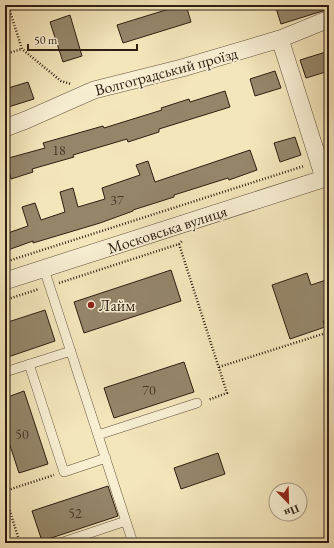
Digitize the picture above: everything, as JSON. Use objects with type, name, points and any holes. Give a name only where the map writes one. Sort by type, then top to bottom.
[{"type":"street","name":"Волгоградський проїзд","points":[[5,128],[94,90],[182,68],[280,39],[329,19]]},
{"type":"street","points":[[280,39],[319,161],[327,177]]},
{"type":"street","name":"Московська вулиця","points":[[5,281],[327,177]]},
{"type":"lane","points":[[44,269],[133,543]]},
{"type":"lane","points":[[5,372],[71,351]]},
{"type":"lane","points":[[29,364],[64,472],[106,458]]},
{"type":"lane","points":[[98,435],[197,403]]},
{"type":"lane","points":[[60,543],[126,521]]},
{"type":"path","points":[[8,5],[22,48],[61,81],[94,90]]},
{"type":"path","points":[[5,54],[22,48]]},
{"type":"path","points":[[5,262],[319,161]]},
{"type":"path","points":[[5,300],[179,244],[227,393],[197,403]]},
{"type":"path","points":[[219,367],[329,332]]},
{"type":"path","points":[[5,491],[64,472]]},
{"type":"path","points":[[5,496],[20,543]]},
{"type":"building","points":[[186,5],[191,22],[123,43],[117,25]]},
{"type":"building","points":[[275,5],[329,5],[329,9],[281,24]]},
{"type":"building","points":[[70,15],[82,56],[63,62],[50,22]]},
{"type":"building","points":[[329,51],[329,71],[306,78],[300,60]]},
{"type":"building","points":[[275,71],[281,88],[255,96],[250,79]]},
{"type":"building","points":[[28,82],[34,99],[5,108],[5,89]]},
{"type":"building","points":[[225,91],[230,107],[159,129],[159,132],[128,142],[127,139],[73,155],[74,157],[32,169],[33,172],[11,179],[5,159],[45,148],[43,143],[103,126],[104,128],[162,110],[161,108],[189,99],[190,102]]},
{"type":"building","points":[[295,137],[301,155],[280,162],[274,143]]},
{"type":"building","points":[[250,150],[257,170],[229,180],[228,178],[174,195],[174,197],[133,210],[100,223],[33,243],[33,241],[5,251],[5,234],[28,226],[22,207],[35,203],[41,220],[65,212],[60,192],[73,188],[78,207],[105,199],[102,188],[140,175],[136,165],[148,161],[155,182]]},
{"type":"building","points":[[171,270],[181,301],[84,333],[74,302]]},
{"type":"building","points":[[307,273],[311,285],[329,279],[329,319],[323,321],[325,327],[290,339],[272,285]]},
{"type":"building","points":[[45,310],[55,341],[5,358],[5,323]]},
{"type":"building","points":[[184,362],[194,392],[114,418],[104,388]]},
{"type":"building","points":[[24,391],[48,464],[19,473],[5,430],[5,398]]},
{"type":"building","points":[[218,453],[225,474],[181,489],[174,468]]},
{"type":"building","points":[[108,486],[118,516],[42,541],[32,511]]},
{"type":"place","name":"Лайм","points":[[91,305]]}]
